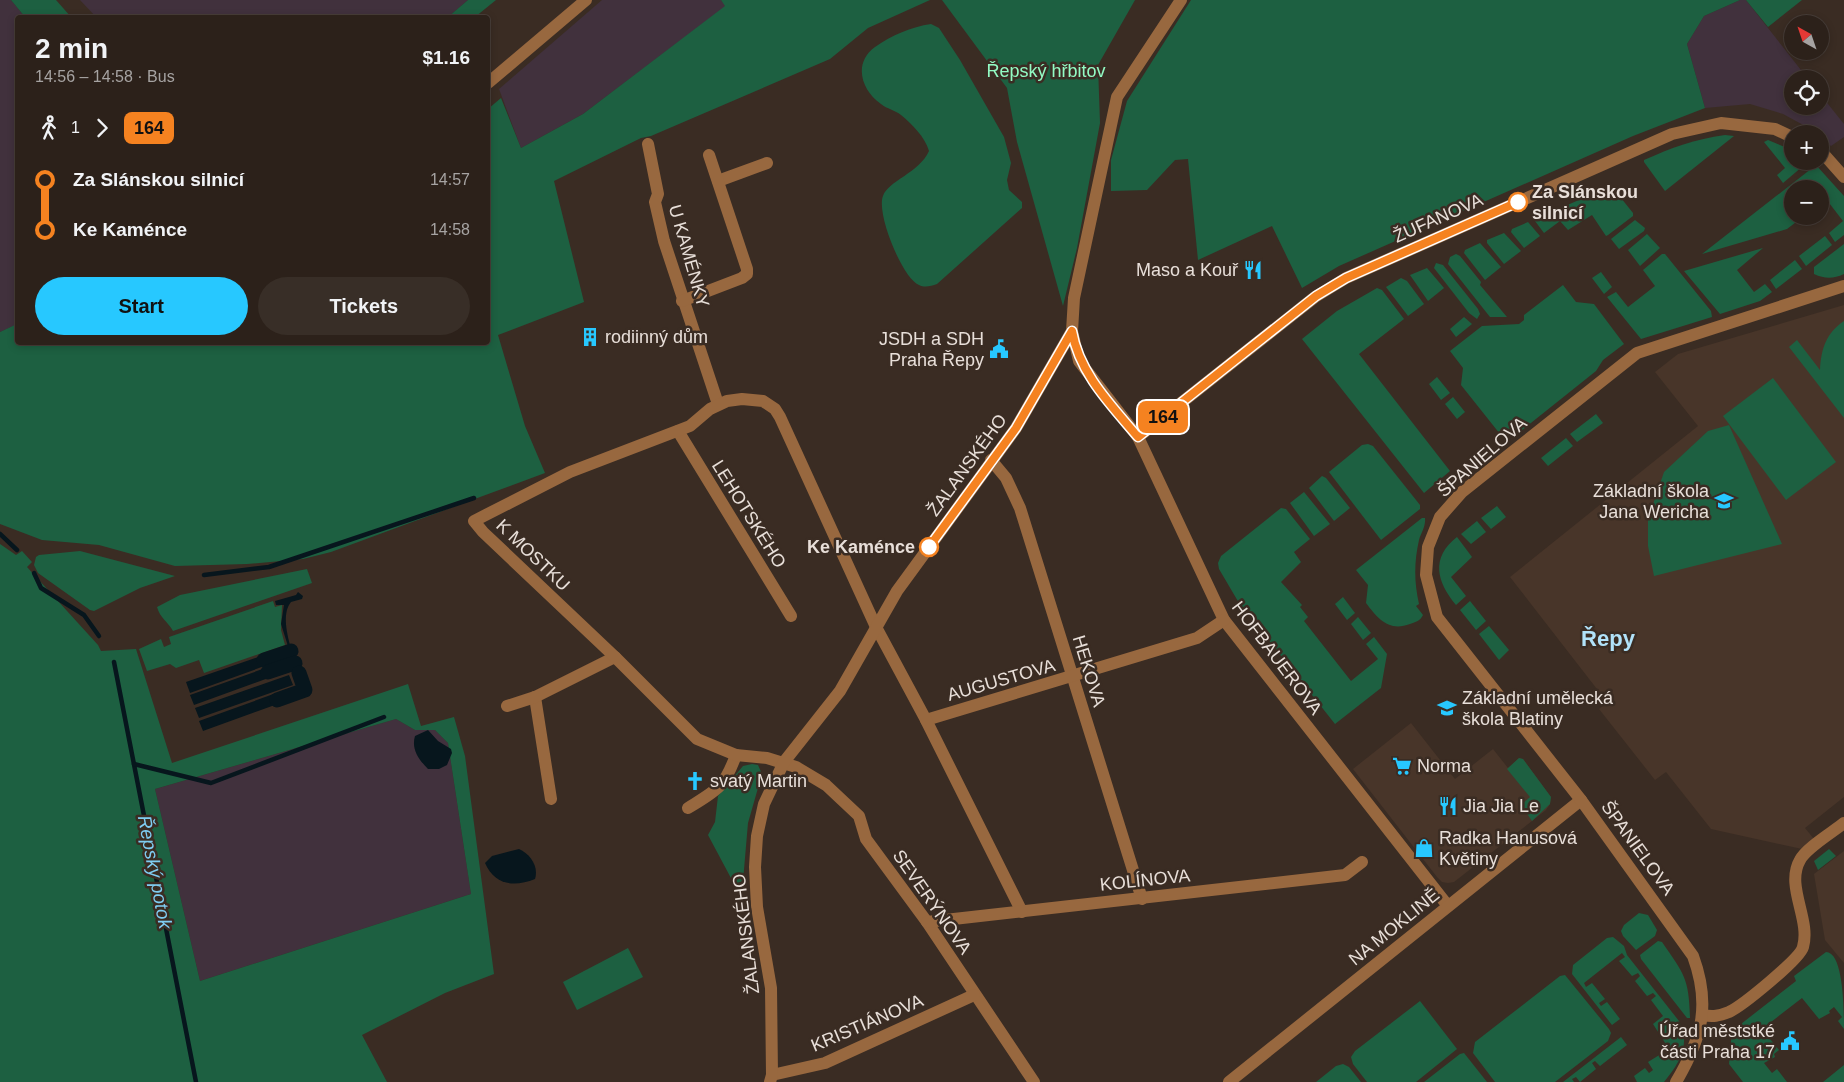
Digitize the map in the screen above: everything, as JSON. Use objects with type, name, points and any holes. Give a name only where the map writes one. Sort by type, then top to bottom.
[{"type":"street","points":[[490,81],[586,0]]},
{"type":"street","name":"ŽALANSKÉHO","points":[[771,1078],[771,988],[757,907],[755,867],[757,836],[764,804],[784,762],[840,691],[896,591],[1016,428],[1072,331],[1074,298],[1117,97],[1181,0]]},
{"type":"street","name":"ŽUFANOVA","points":[[1138,437],[1316,296],[1346,278],[1672,134],[1721,123],[1775,129],[1784,133]]},
{"type":"street","name":"U KAMÉNKY","points":[[648,144],[658,194],[655,202],[664,241],[682,301],[718,404]]},
{"type":"street","points":[[682,301],[742,278],[747,274],[747,269],[709,155]]},
{"type":"street","points":[[1829,158],[1844,177]]},
{"type":"street","points":[[718,181],[767,163]]},
{"type":"street","name":"ŠPANIELOVA","points":[[1676,1082],[1692,1056],[1703,1015],[1702,980],[1693,956],[1581,800],[1437,617],[1426,575],[1428,547],[1440,517],[1462,492],[1637,353],[1826,294],[1844,286]]},
{"type":"street","name":"HOFBAUEROVA","points":[[1072,331],[1076,352],[1083,368],[1138,437],[1224,620],[1448,906]]},
{"type":"street","points":[[718,404],[735,399],[750,399],[767,403],[775,409],[876,627],[926,720],[1022,912]]},
{"type":"street","name":"K MOSTKU","points":[[718,404],[690,426],[570,472],[474,521],[483,532],[615,657],[697,739],[736,755],[784,762]]},
{"type":"street","name":"LEHOTSKÉHO","points":[[678,431],[791,616]]},
{"type":"street","name":"HEKOVA","points":[[991,460],[1006,478],[1020,508],[1142,899]]},
{"type":"street","name":"AUGUSTOVA","points":[[926,720],[1197,638],[1224,620]]},
{"type":"street","points":[[507,706],[535,697],[615,657]]},
{"type":"street","points":[[535,697],[551,799]]},
{"type":"street","points":[[688,808],[718,790],[728,778],[736,755]]},
{"type":"street","name":"SEVERÝNOVA","points":[[784,762],[826,785],[859,816],[866,839],[927,922],[974,995],[1034,1082]]},
{"type":"street","name":"NA MOKLINĚ","points":[[1229,1082],[1581,800]]},
{"type":"street","points":[[1703,1015],[1714,1017],[1731,1011],[1792,963],[1803,948],[1804,934],[1795,876],[1800,859],[1844,824]]},
{"type":"street","name":"KOLÍNOVA","points":[[927,922],[1345,875],[1362,862]]},
{"type":"street","name":"KRISTIÁNOVA","points":[[771,1078],[824,1063],[974,995]]},
{"type":"shaded area","points":[[0,0],[11,0],[23,15],[15,15],[15,325],[0,332]]},
{"type":"shaded area","points":[[80,0],[468,0],[450,15],[94,15]]},
{"type":"shaded area","points":[[602,0],[721,0],[726,6],[583,114],[521,148],[499,89]]},
{"type":"shaded area","points":[[1740,0],[1746,0],[1784,48],[1784,60],[1793,60],[1801,70],[1784,70],[1784,115],[1750,104],[1705,108],[1687,44],[1704,16]]},
{"type":"shaded area","points":[[1829,105],[1844,124],[1844,137],[1831,146],[1829,144],[1829,125],[1803,125],[1785,115],[1829,115]]},
{"type":"shaded area","name":"Základní škola Jana Wericha","points":[[1844,305],[1844,797],[1805,828],[1814,839],[1802,849],[1711,829],[1666,772],[1655,780],[1599,709],[1607,702],[1510,577],[1698,426],[1655,372],[1678,354]]},
{"type":"shaded area","points":[[298,592],[303,596],[302,599],[291,602],[287,611],[286,622],[291,648],[309,696],[304,697],[281,624],[284,605],[276,605],[275,601],[296,595]]},
{"type":"shaded area","points":[[281,649],[284,659],[190,693],[186,682]]},
{"type":"shaded area","points":[[285,661],[288,671],[194,705],[190,695]]},
{"type":"shaded area","points":[[289,675],[293,685],[199,718],[195,708]]},
{"type":"shaded area","points":[[293,687],[297,697],[203,731],[199,721]]},
{"type":"shaded area","points":[[396,719],[415,730],[435,730],[448,743],[471,894],[200,981],[155,789]]},
{"type":"shaded area","points":[[1411,723],[1455,779],[1493,749],[1508,768],[1519,758],[1523,759],[1551,797],[1550,804],[1546,810],[1454,882],[1442,882],[1437,877],[1353,769]]},
{"type":"shaded area","points":[[428,730],[438,741],[451,749],[452,753],[447,765],[439,769],[428,769],[415,750],[415,736]]},
{"type":"shaded area","points":[[519,849],[533,861],[536,870],[535,879],[528,882],[506,883],[489,871],[485,863],[492,856]]},
{"type":"shaded area","points":[[1844,851],[1844,963],[1825,940],[1814,874]]},
{"type":"green space","points":[[11,0],[56,0],[69,15],[23,15]]},
{"type":"green space","points":[[468,0],[496,0],[477,15],[450,15]]},
{"type":"green space","points":[[721,0],[930,0],[868,28],[830,59],[651,136],[641,138],[554,181],[584,302],[498,335],[525,426],[545,473],[331,552],[303,559],[247,564],[175,566],[99,545],[42,540],[0,524],[0,332],[15,325],[15,345],[490,345],[490,107],[501,98],[521,148],[583,114],[725,6]]},
{"type":"green space","name":"Řepský hřbitov","points":[[942,0],[1135,0],[1098,65],[1100,123],[1077,248],[1063,306],[1017,142],[1007,88]]},
{"type":"green space","points":[[1191,0],[1740,0],[1704,16],[1687,44],[1705,108],[1633,136],[1339,266],[1302,288],[1272,226],[1198,260],[1188,159],[1175,160],[1147,190],[1111,191],[1111,160],[1127,101]]},
{"type":"green space","points":[[1746,0],[1802,0],[1768,27]]},
{"type":"green space","points":[[931,24],[939,28],[960,60],[1004,137],[1011,163],[1007,180],[1009,190],[1022,202],[1022,208],[937,284],[926,287],[912,280],[898,258],[887,230],[882,204],[886,191],[918,165],[929,151],[918,131],[909,122],[899,113],[881,104],[874,98],[865,84],[862,68],[868,53],[881,43],[909,29]]},
{"type":"green space","points":[[1725,135],[1734,136],[1665,191],[1644,162],[1644,160],[1683,144]]},
{"type":"green space","points":[[1768,140],[1784,147],[1784,167],[1764,142]]},
{"type":"green space","points":[[1784,169],[1798,170],[1784,180],[1783,183],[1777,175]]},
{"type":"green space","points":[[1810,170],[1821,170],[1844,196],[1844,235],[1835,242],[1829,233],[1843,221],[1829,203],[1829,180],[1797,180]]},
{"type":"green space","points":[[1609,187],[1613,188],[1633,213],[1633,216],[1606,236],[1592,215],[1568,230],[1560,221],[1544,233],[1535,221],[1535,219]]},
{"type":"green space","points":[[1784,190],[1784,225],[1792,225],[1787,229],[1702,254]]},
{"type":"green space","points":[[1635,220],[1645,228],[1644,231],[1619,249],[1611,239]]},
{"type":"green space","points":[[1528,222],[1540,236],[1524,248],[1511,232],[1512,229]]},
{"type":"green space","points":[[1504,233],[1521,251],[1504,264],[1487,243],[1487,240]]},
{"type":"green space","points":[[1647,234],[1660,248],[1640,266],[1628,250]]},
{"type":"green space","points":[[1825,236],[1832,245],[1806,266],[1799,256]]},
{"type":"green space","points":[[1480,243],[1501,267],[1485,280],[1464,253],[1465,250]]},
{"type":"green space","points":[[1844,244],[1844,274],[1829,278],[1814,274],[1814,267]]},
{"type":"green space","points":[[1763,248],[1737,270],[1754,292],[1765,284],[1772,292],[1760,301],[1720,314],[1684,271]]},
{"type":"green space","points":[[1456,254],[1460,256],[1481,282],[1480,285],[1507,317],[1490,317],[1448,264],[1450,257]]},
{"type":"green space","points":[[1662,254],[1665,254],[1711,311],[1712,317],[1641,339],[1607,297],[1616,292],[1628,307],[1655,286],[1643,270]]},
{"type":"green space","points":[[1795,260],[1802,269],[1776,289],[1770,280]]},
{"type":"green space","points":[[1436,263],[1443,265],[1478,309],[1480,314],[1477,319],[1469,313],[1434,268]]},
{"type":"green space","points":[[1427,268],[1444,288],[1428,301],[1410,275]]},
{"type":"green space","points":[[1601,272],[1612,287],[1604,294],[1592,278]]},
{"type":"green space","points":[[1401,278],[1407,281],[1424,304],[1408,316],[1386,287]]},
{"type":"green space","points":[[1563,285],[1576,302],[1594,304],[1624,344],[1603,360],[1596,371],[1516,435],[1512,436],[1504,431],[1500,434],[1461,385],[1463,368],[1450,351],[1482,326],[1519,324],[1524,320],[1524,315]]},
{"type":"green space","points":[[1377,288],[1382,290],[1404,319],[1359,354],[1450,471],[1424,493],[1302,339],[1337,311]]},
{"type":"green space","points":[[1464,317],[1472,324],[1456,337],[1450,329]]},
{"type":"green space","points":[[1844,321],[1844,418],[1789,347],[1797,340],[1820,370],[1823,348],[1829,336]]},
{"type":"green space","points":[[1437,377],[1450,393],[1441,400],[1429,384]]},
{"type":"green space","points":[[1773,378],[1836,462],[1786,500],[1723,416]]},
{"type":"green space","points":[[1453,397],[1465,412],[1457,419],[1445,404]]},
{"type":"green space","points":[[1596,414],[1603,423],[1577,442],[1570,434]]},
{"type":"green space","points":[[1729,425],[1782,544],[1654,576],[1648,546],[1648,519],[1664,472],[1708,431]]},
{"type":"green space","points":[[1566,438],[1573,446],[1548,466],[1541,458]]},
{"type":"green space","points":[[1368,444],[1373,446],[1420,505],[1420,509],[1381,540],[1329,472],[1362,445]]},
{"type":"green space","points":[[1322,476],[1326,478],[1350,508],[1334,521],[1309,488]]},
{"type":"green space","points":[[1304,492],[1330,524],[1314,536],[1290,503]]},
{"type":"green space","points":[[1497,506],[1506,517],[1491,529],[1481,518]]},
{"type":"green space","points":[[1281,508],[1286,509],[1310,539],[1294,552],[1301,562],[1281,582],[1302,605],[1300,607],[1308,617],[1304,621],[1351,681],[1378,659],[1366,644],[1374,637],[1387,654],[1381,688],[1335,724],[1239,603],[1219,569],[1218,563],[1221,556]]},
{"type":"green space","points":[[1422,518],[1425,518],[1425,524],[1417,548],[1415,572],[1419,604],[1416,606],[1423,615],[1419,620],[1410,624],[1403,626],[1390,625],[1380,619],[1366,603],[1368,585],[1356,570]]},
{"type":"green space","points":[[1477,521],[1486,532],[1471,544],[1461,534]]},
{"type":"green space","points":[[1457,537],[1472,557],[1451,577],[1466,596],[1456,605],[1444,588],[1439,570],[1443,553],[1448,545]]},
{"type":"green space","points":[[0,544],[16,555],[22,551],[32,562],[27,567],[98,645],[101,651],[136,649],[172,763],[408,684],[421,726],[454,717],[465,756],[494,974],[445,993],[362,1035],[387,1082],[0,1082]],"holes":[[[396,719],[415,730],[435,730],[448,743],[471,894],[200,981],[155,789]]]},
{"type":"green space","points":[[80,551],[175,576],[140,588],[94,611],[90,610],[38,573],[34,565],[36,557],[39,555]]},
{"type":"green space","points":[[307,569],[312,583],[173,631],[157,607],[180,595]]},
{"type":"green space","points":[[1343,597],[1355,613],[1347,620],[1335,604]]},
{"type":"green space","points":[[273,601],[275,607],[282,605],[281,630],[285,645],[204,673],[199,660],[176,668],[170,664],[147,671],[139,649],[161,639],[164,647],[171,644],[169,637]]},
{"type":"green space","points":[[1470,601],[1486,621],[1476,630],[1460,610]]},
{"type":"green space","points":[[1358,617],[1371,633],[1363,640],[1351,624]]},
{"type":"green space","points":[[1489,626],[1509,650],[1499,660],[1479,634]]},
{"type":"green space","points":[[1519,758],[1523,759],[1551,797],[1550,804],[1532,821],[1521,805],[1530,797],[1507,769]]},
{"type":"green space","points":[[758,765],[762,774],[748,823],[743,881],[737,883],[732,880],[708,835],[715,822],[718,796],[743,766]]},
{"type":"green space","points":[[1829,849],[1836,856],[1818,870],[1814,861]]},
{"type":"green space","points":[[1639,913],[1648,915],[1657,930],[1655,936],[1636,950],[1623,936],[1621,931],[1624,925]]},
{"type":"green space","points":[[1613,937],[1624,946],[1627,955],[1679,1021],[1684,1038],[1684,1046],[1679,1060],[1664,1082],[1637,1082],[1634,1076],[1645,1068],[1649,1073],[1653,1070],[1648,1062],[1669,1049],[1653,1024],[1663,1016],[1651,1000],[1656,996],[1653,993],[1647,996],[1635,981],[1640,976],[1638,973],[1632,976],[1619,961],[1625,957],[1622,953],[1584,983],[1586,987],[1592,983],[1605,999],[1599,1003],[1601,1006],[1607,1002],[1620,1019],[1612,1025],[1572,974],[1573,965],[1607,938]]},
{"type":"green space","points":[[1658,941],[1662,942],[1684,977],[1687,985],[1690,1018],[1687,1018],[1641,959],[1640,955]]},
{"type":"green space","points":[[628,948],[643,977],[577,1010],[563,982]]},
{"type":"green space","points":[[1826,952],[1832,955],[1840,972],[1844,1029],[1838,1021],[1842,1017],[1834,1007],[1829,1011],[1830,1013],[1819,1019],[1802,998],[1762,1029],[1779,1050],[1774,1054],[1775,1057],[1764,1063],[1772,1073],[1777,1069],[1787,1082],[1743,1082],[1729,1064],[1732,1031],[1796,981],[1794,976]]},
{"type":"green space","points":[[1565,975],[1609,1029],[1611,1033],[1608,1041],[1555,1082],[1495,1082],[1473,1053],[1475,1042],[1560,976]]},
{"type":"green space","points":[[1420,1001],[1457,1049],[1416,1082],[1367,1082],[1353,1064],[1351,1057],[1355,1051]]},
{"type":"green space","points":[[1621,1037],[1627,1045],[1600,1066],[1595,1061],[1592,1063],[1596,1069],[1580,1082],[1576,1077],[1572,1079],[1574,1082],[1563,1082]]},
{"type":"green space","points":[[1464,1053],[1487,1082],[1424,1082],[1460,1054]]},
{"type":"green space","points":[[1343,1064],[1349,1067],[1361,1082],[1316,1082],[1336,1066]]},
{"type":"green space","points":[[1844,1065],[1844,1082],[1823,1082]]},
{"type":"waterway","points":[[204,575],[269,567],[474,498]]},
{"type":"waterway","name":"Řepský potok","points":[[0,534],[17,550]]},
{"type":"waterway","name":"Řepský potok","points":[[34,573],[41,588],[84,615],[99,636]]},
{"type":"waterway","points":[[264,660],[291,651]]},
{"type":"waterway","name":"Řepský potok","points":[[114,662],[196,1082]]},
{"type":"waterway","points":[[268,672],[295,663]]},
{"type":"waterway","points":[[277,700],[305,690],[299,673]]},
{"type":"waterway","points":[[134,764],[211,783],[384,717]]},
{"type":"bus line","name":"164","points":[[929,547],[1016,428],[1072,331],[1076,352],[1083,368],[1138,437],[1316,296],[1346,278],[1518,202]]},
{"type":"place","name":"Za Slánskou silnicí","points":[[1518,202]]},
{"type":"place","name":"Maso a Kouř","points":[[1253,270]]},
{"type":"place","name":"rodiinný dům","points":[[590,337]]},
{"type":"place","name":"JSDH a SDH Praha Řepy","points":[[999,349]]},
{"type":"place","name":"Základní škola Jana Wericha","points":[[1724,501]]},
{"type":"place","name":"Ke Kaménce","points":[[929,547]]},
{"type":"place","name":"Základní umělecká škola Blatiny","points":[[1447,708]]},
{"type":"place","name":"Norma","points":[[1402,766]]},
{"type":"place","name":"svatý Martin","points":[[695,781]]},
{"type":"place","name":"Jia Jia Le","points":[[1448,806]]},
{"type":"place","name":"Radka Hanusová Květiny","points":[[1424,848]]},
{"type":"place","name":"Úřad měststké části Praha 17","points":[[1790,1041]]},
{"type":"district","name":"Řepy","points":[[1608,638]]}]
